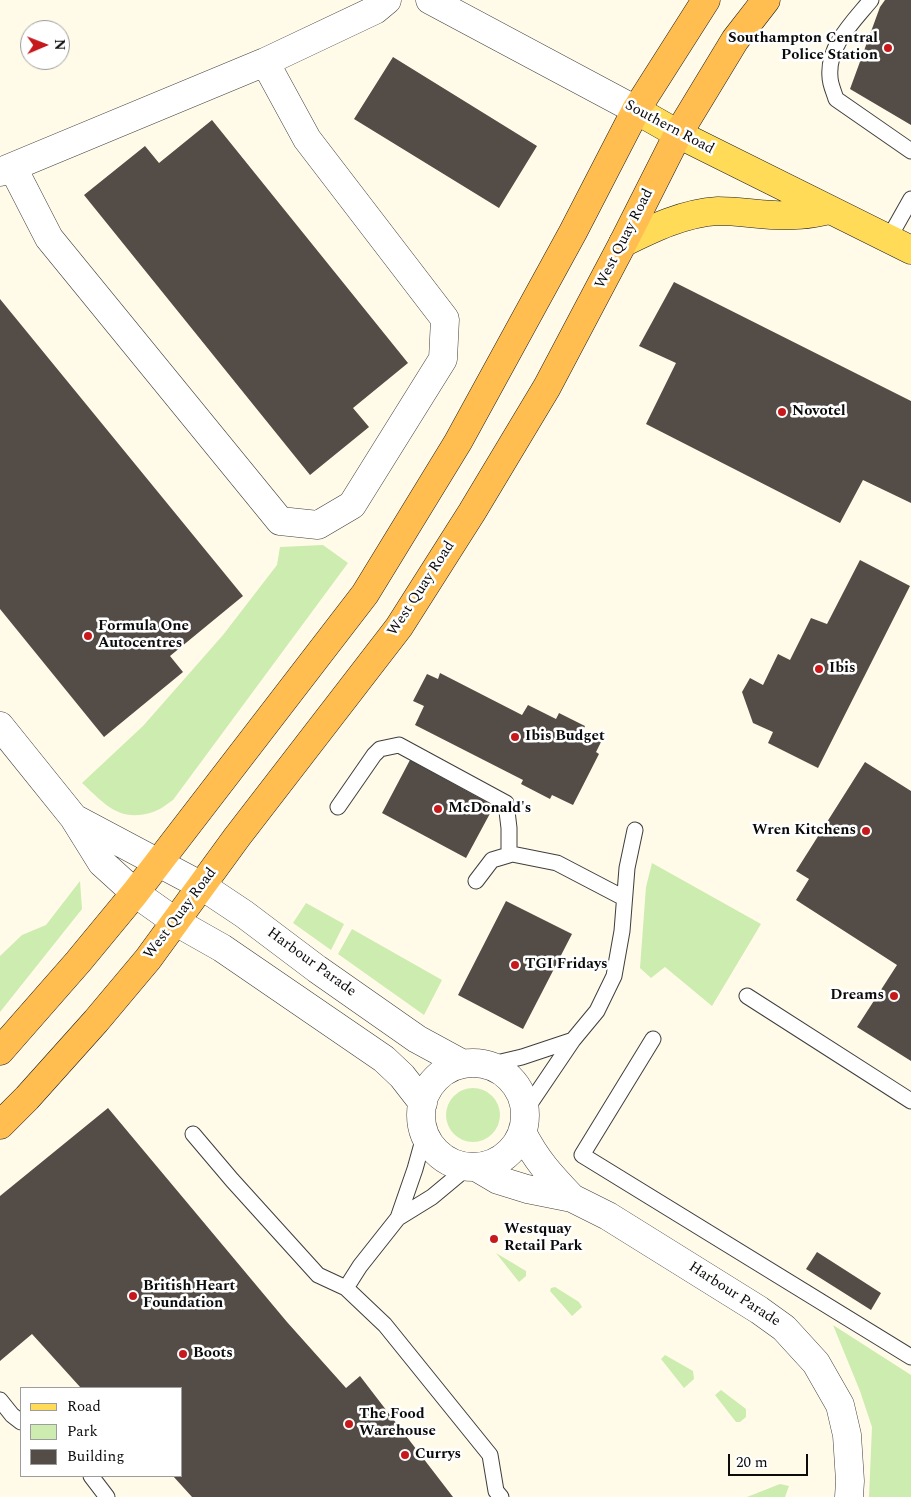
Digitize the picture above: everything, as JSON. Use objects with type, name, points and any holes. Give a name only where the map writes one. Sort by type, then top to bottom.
[{"type":"highway","points":[[0,1051],[78,962],[135,892],[365,594],[458,442],[573,232],[636,110],[706,0]]},
{"type":"highway","name":"West Quay Road","points":[[0,1124],[27,1098],[96,1021],[176,922],[237,837],[400,626],[472,512],[547,387],[678,134],[735,40],[766,0]]},
{"type":"main road","name":"Southern Road","points":[[636,110],[678,134],[900,244]]},
{"type":"main road","points":[[623,243],[648,230],[702,213],[718,212],[796,216],[830,210]]},
{"type":"street","points":[[265,62],[307,139],[446,319],[443,359],[352,505],[318,525],[280,521],[49,238],[6,170],[265,62],[375,10],[387,0]]},
{"type":"street","name":"Southern Road","points":[[430,0],[636,110]]},
{"type":"street","points":[[0,726],[74,818],[102,863],[135,892],[176,922],[222,948],[384,1059],[402,1076],[423,1103]]},
{"type":"street","name":"Harbour Parade","points":[[74,818],[202,886],[244,914],[317,969],[417,1039],[475,1065]]},
{"type":"street","points":[[475,1065],[502,1072],[514,1082],[521,1096],[524,1122],[516,1146],[505,1156],[491,1164],[472,1167],[454,1164],[432,1146],[425,1133],[421,1118],[423,1103],[428,1090],[449,1069],[475,1065]]},
{"type":"street","name":"Harbour Parade","points":[[524,1122],[533,1153],[548,1173],[572,1198]]},
{"type":"street","name":"Harbour Parade","points":[[472,1167],[498,1180],[528,1189],[572,1198],[608,1216],[759,1310],[784,1328],[816,1363],[840,1405],[847,1435],[849,1497]]},
{"type":"lane","points":[[871,0],[842,35],[833,54],[829,76],[836,99],[911,151]]},
{"type":"lane","points":[[900,244],[911,198]]},
{"type":"lane","points":[[338,807],[374,754],[380,749],[399,745],[506,803],[509,828],[509,855]]},
{"type":"lane","points":[[524,1122],[573,1040],[597,1011],[614,976],[622,931],[627,868],[634,830]]},
{"type":"lane","points":[[476,881],[492,860],[512,854],[557,863],[624,898]]},
{"type":"lane","points":[[747,996],[911,1101]]},
{"type":"lane","points":[[653,1039],[582,1154],[911,1357]]},
{"type":"lane","points":[[475,1065],[522,1057],[573,1040]]},
{"type":"lane","points":[[346,1288],[360,1266],[398,1218],[415,1170],[425,1133]]},
{"type":"lane","points":[[193,1134],[318,1275],[346,1288],[385,1325],[490,1455],[496,1491],[501,1497]]},
{"type":"lane","points":[[398,1218],[432,1197],[472,1167]]},
{"type":"lane","points":[[0,1400],[12,1415],[20,1421]]},
{"type":"lane","points":[[92,1477],[107,1497]]},
{"type":"green space","points":[[323,545],[348,563],[173,800],[156,811],[141,815],[131,815],[113,809],[82,783],[143,726],[223,635],[277,565],[280,547]]},
{"type":"green space","points":[[652,863],[761,924],[712,1006],[665,967],[651,978],[640,968],[646,887]]},
{"type":"green space","points":[[80,881],[82,909],[0,1012],[0,956],[22,935],[46,925]]},
{"type":"green space","points":[[306,903],[344,924],[331,950],[293,923]]},
{"type":"green space","points":[[352,929],[442,980],[424,1015],[338,954]]},
{"type":"green space","points":[[468,1088],[478,1088],[488,1092],[496,1100],[500,1115],[496,1130],[488,1138],[478,1142],[468,1142],[458,1138],[450,1130],[446,1120],[446,1110],[450,1100],[458,1092]]},
{"type":"green space","points":[[496,1253],[526,1271],[526,1276],[519,1282]]},
{"type":"green space","points":[[555,1287],[579,1302],[582,1307],[572,1316],[550,1291],[551,1288]]},
{"type":"green space","points":[[833,1325],[911,1375],[911,1497],[869,1497],[872,1427],[860,1391]]},
{"type":"green space","points":[[665,1355],[693,1371],[694,1379],[684,1388],[661,1359]]},
{"type":"green space","points":[[721,1390],[746,1409],[746,1417],[740,1422],[736,1422],[715,1395]]},
{"type":"green space","points":[[780,1484],[789,1486],[785,1497],[747,1497]]},
{"type":"building","name":"Southampton Central Police Station","points":[[885,0],[911,0],[911,125],[850,89],[880,7]]},
{"type":"building","points":[[393,57],[537,146],[499,208],[354,119]]},
{"type":"building","points":[[212,120],[408,363],[353,408],[369,427],[310,475],[84,195],[145,146],[159,163]]},
{"type":"building","name":"Novotel","points":[[674,282],[911,401],[911,503],[863,480],[840,523],[646,424],[676,363],[639,346]]},
{"type":"building","points":[[0,299],[243,596],[170,656],[183,672],[104,737],[0,609]]},
{"type":"building","name":"Ibis","points":[[860,560],[910,586],[818,768],[768,743],[773,732],[753,723],[742,692],[750,678],[763,685],[778,654],[790,660],[811,618],[827,624]]},
{"type":"building","name":"Ibis Budget","points":[[440,673],[522,715],[528,705],[556,719],[559,713],[585,726],[582,732],[601,742],[596,752],[599,754],[573,805],[552,795],[550,799],[521,784],[523,780],[415,725],[424,706],[413,701],[427,674],[438,679]]},
{"type":"building","name":"McDonald's","points":[[410,760],[494,806],[466,858],[382,813]]},
{"type":"building","name":"Wren Kitchens","points":[[865,762],[911,791],[911,1061],[857,1027],[897,965],[796,900],[809,879],[796,871]]},
{"type":"building","name":"TGI Fridays","points":[[506,901],[572,934],[523,1029],[458,995]]},
{"type":"building","points":[[108,1108],[287,1322],[346,1388],[360,1376],[453,1497],[192,1497],[174,1477],[182,1477],[182,1387],[80,1387],[32,1334],[0,1361],[0,1196]]},
{"type":"building","points":[[817,1252],[881,1293],[871,1310],[806,1269]]},
{"type":"place","name":"Southampton Central Police Station","points":[[888,48]]},
{"type":"place","name":"Novotel","points":[[782,412]]},
{"type":"place","name":"Formula One Autocentres","points":[[88,636]]},
{"type":"place","name":"Ibis","points":[[819,669]]},
{"type":"place","name":"Ibis Budget","points":[[515,737]]},
{"type":"place","name":"McDonald's","points":[[438,809]]},
{"type":"place","name":"Wren Kitchens","points":[[866,831]]},
{"type":"place","name":"TGI Fridays","points":[[515,965]]},
{"type":"place","name":"Dreams","points":[[894,996]]},
{"type":"place","name":"Westquay Retail Park","points":[[494,1239]]},
{"type":"place","name":"British Heart Foundation","points":[[133,1296]]},
{"type":"place","name":"Boots","points":[[183,1354]]},
{"type":"place","name":"The Food Warehouse","points":[[349,1424]]},
{"type":"place","name":"Currys","points":[[405,1455]]}]
